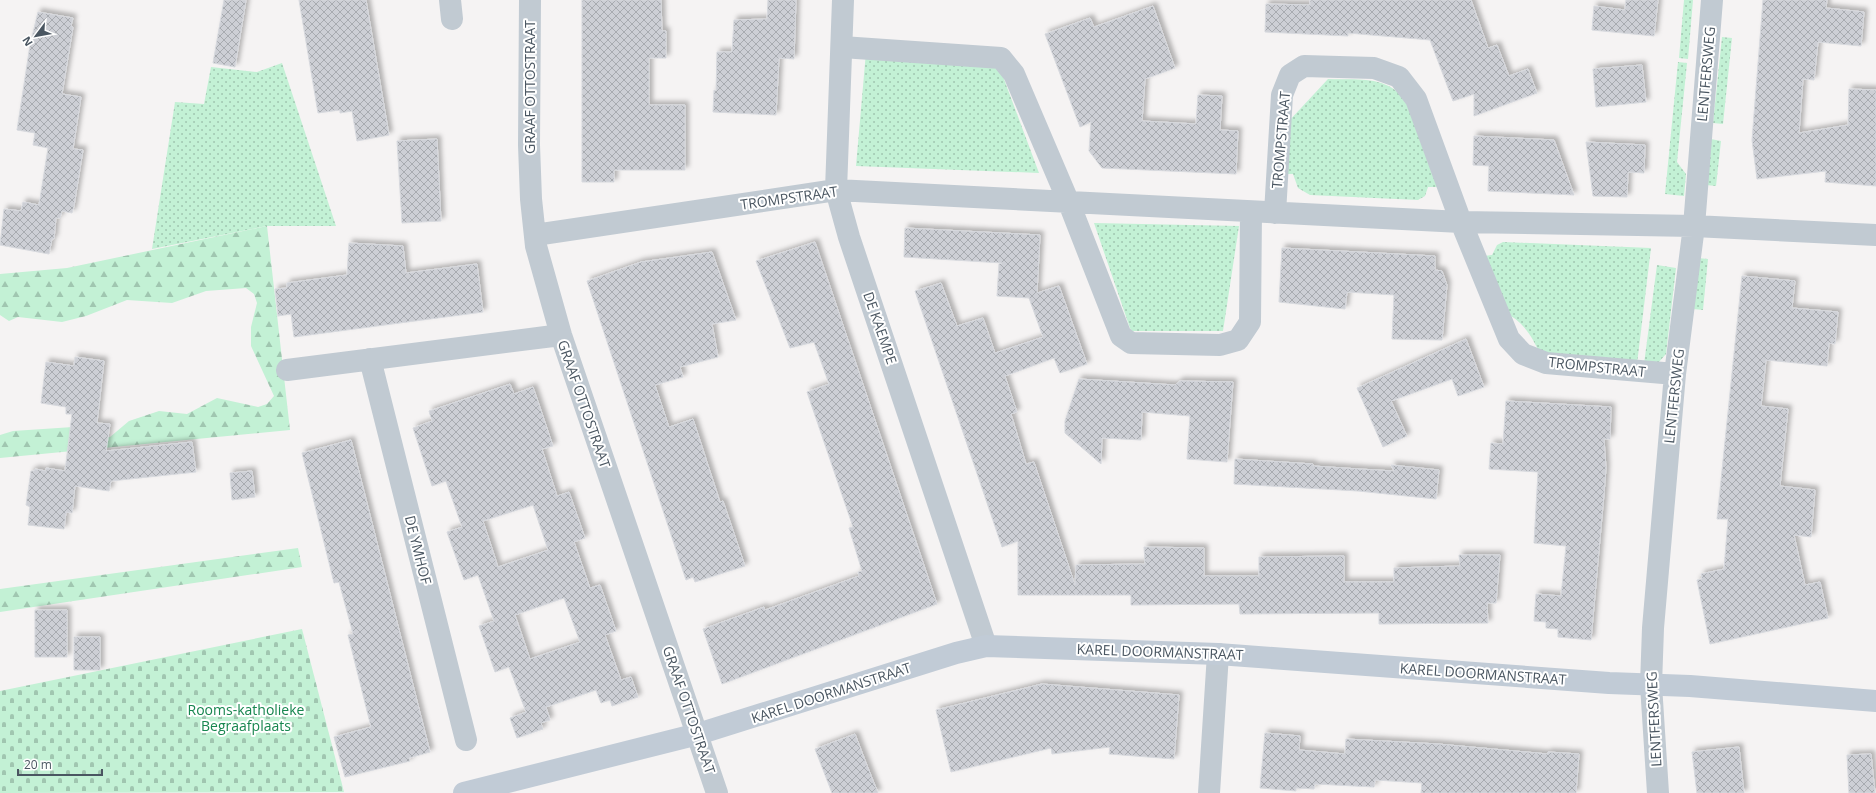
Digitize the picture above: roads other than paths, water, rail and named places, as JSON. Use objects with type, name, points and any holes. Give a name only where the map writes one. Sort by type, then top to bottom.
[{"type":"main road","name":"KAREL DOORMANSTRAAT","points":[[464,793],[698,734],[956,653],[986,646],[1218,654],[1609,684],[1690,686],[1876,701]]},
{"type":"street","name":"GRAAF OTTOSTRAAT","points":[[530,0],[529,145],[531,199],[536,246],[561,335],[717,793]]},
{"type":"street","name":"DE KAEMPE","points":[[843,0],[836,190],[849,237],[986,646]]},
{"type":"street","name":"LENTFERSWEG","points":[[1658,793],[1651,685],[1654,628],[1675,374],[1694,226],[1712,0]]},
{"type":"street","points":[[842,47],[1000,58],[1014,74],[1069,203],[1121,336],[1131,343],[1220,345],[1238,340],[1250,322],[1251,212]]},
{"type":"street","name":"TROMPSTRAAT","points":[[1275,213],[1282,95],[1290,75],[1304,66],[1374,68],[1399,77],[1416,99],[1461,222],[1509,339],[1523,354],[1546,363],[1675,374]]},
{"type":"street","name":"TROMPSTRAAT","points":[[535,235],[836,190],[1461,222],[1694,226],[1876,235]]},
{"type":"street","points":[[287,370],[561,335]]},
{"type":"street","name":"DE YMHOF","points":[[370,360],[466,740]]},
{"type":"street","points":[[1208,793],[1218,654]]},
{"type":"park label","name":"Rooms-katholieke Begraafplaats","points":[[246,718]]}]
